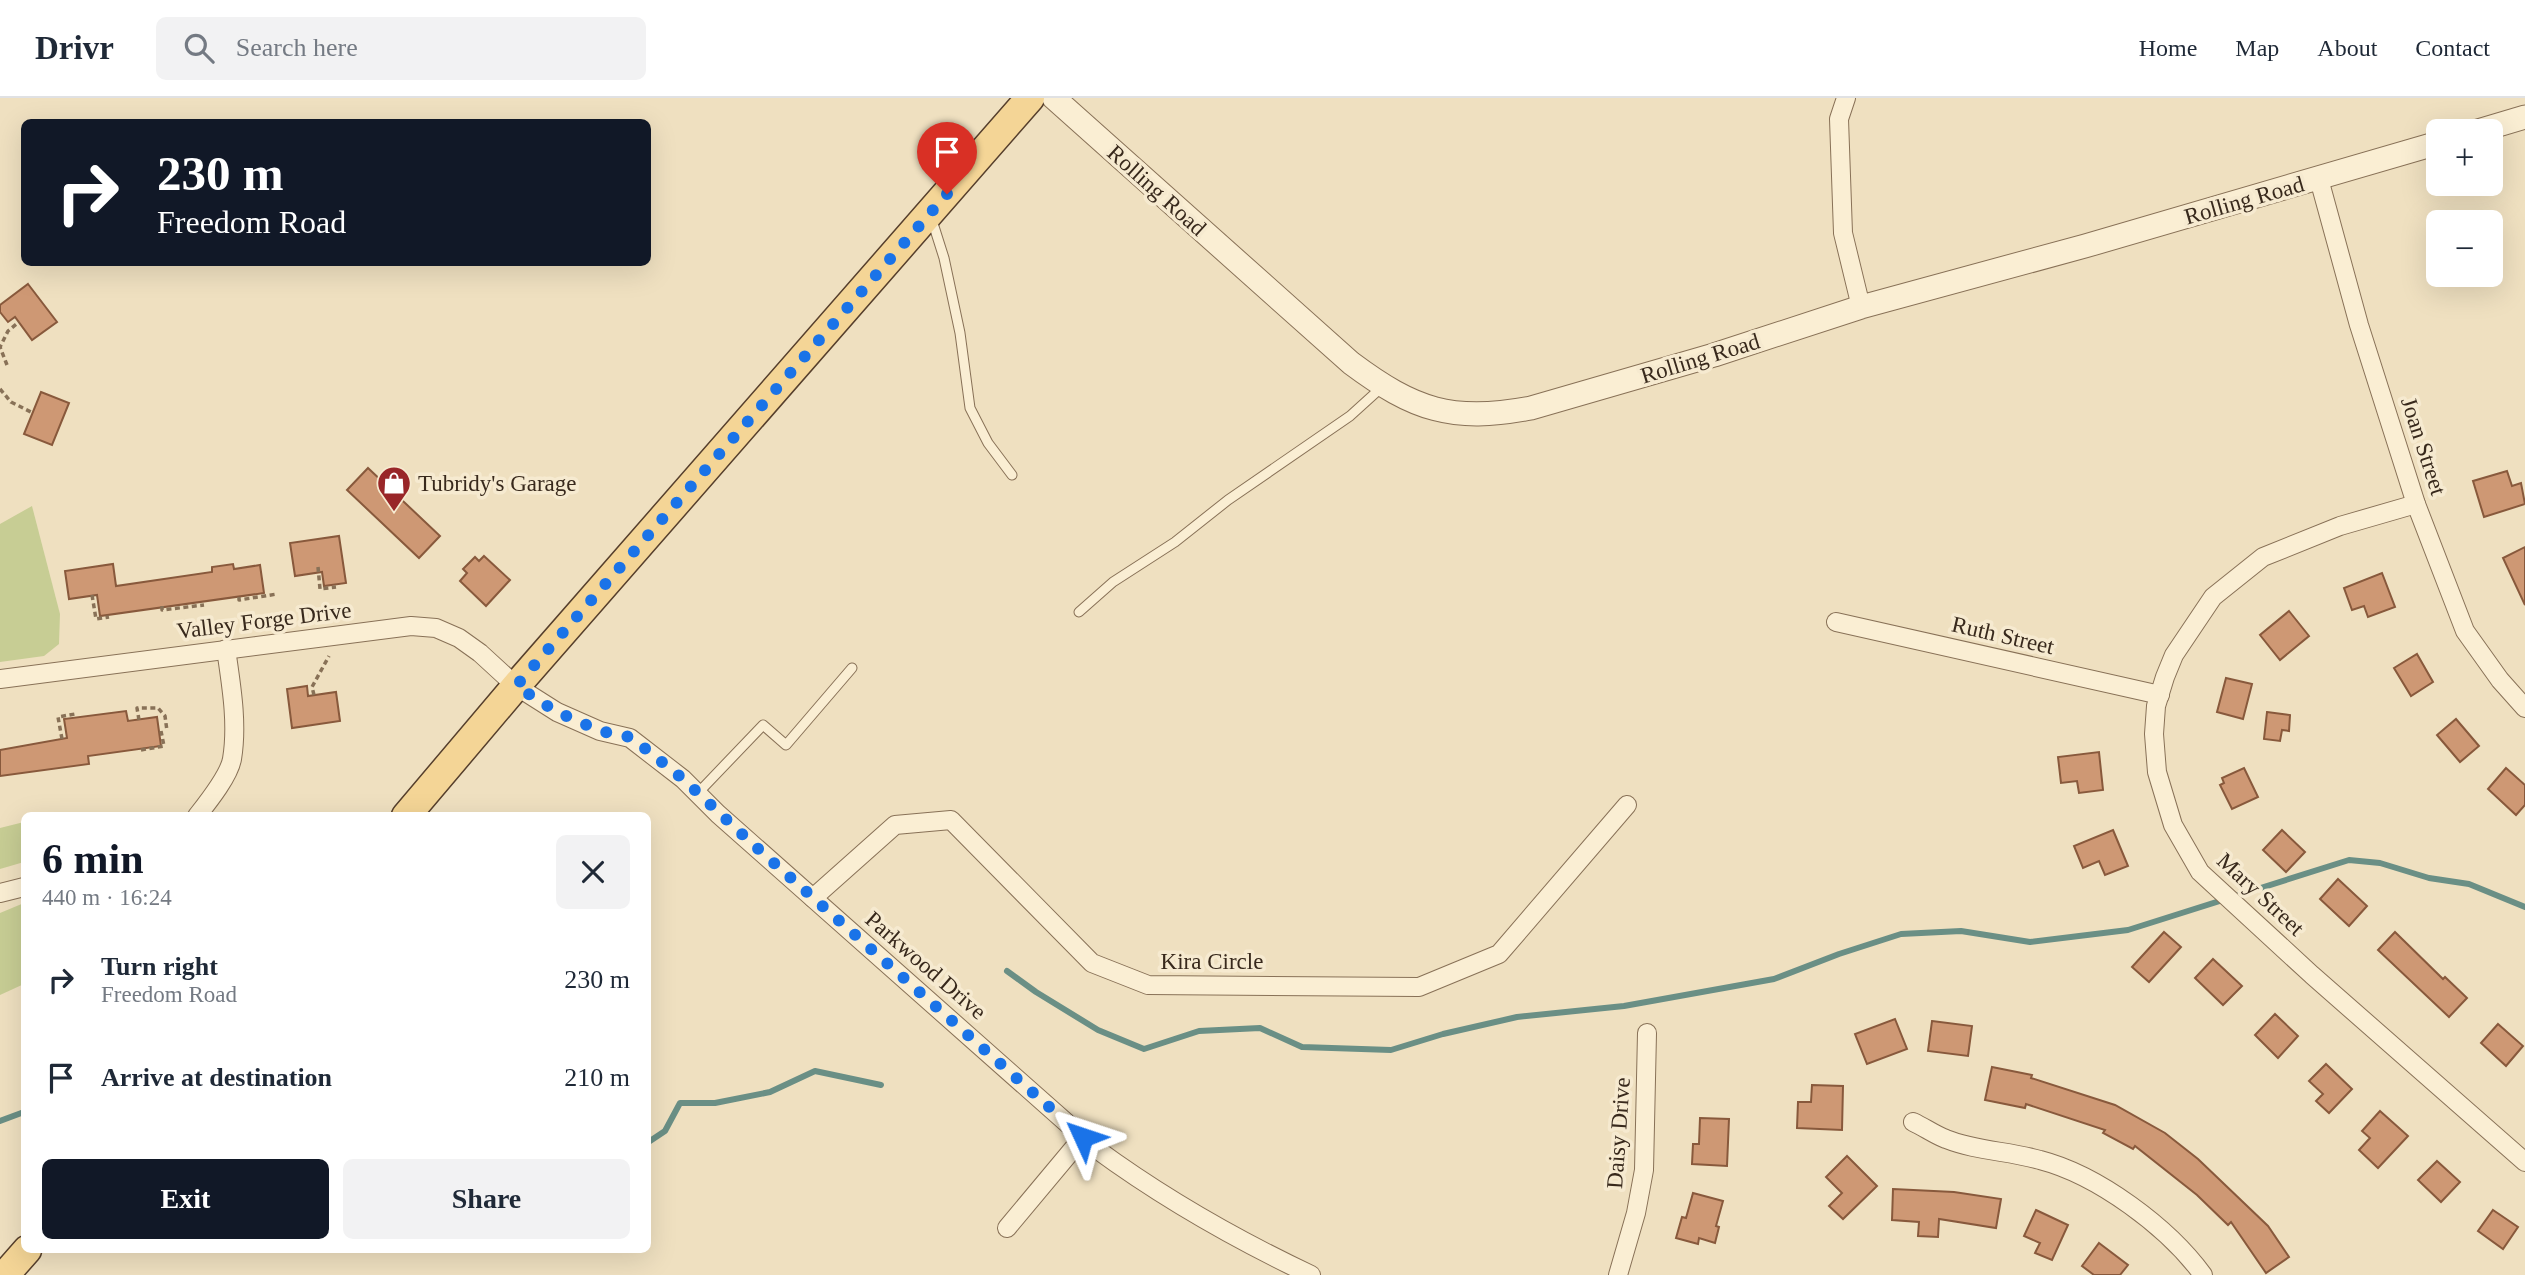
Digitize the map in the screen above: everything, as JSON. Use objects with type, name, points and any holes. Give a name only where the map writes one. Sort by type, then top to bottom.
[{"type":"main road","points":[[409,812],[516,686],[1030,98]]},
{"type":"main road","points":[[5,1275],[24,1253]]},
{"type":"street","name":"Rolling Road","points":[[1054,98],[1351,363],[1383,386],[1435,411],[1463,414],[1502,414],[1531,408],[1714,355],[1861,307],[2426,148]]},
{"type":"street","points":[[1846,98],[1839,119],[1843,233],[1861,307]]},
{"type":"street","points":[[2503,124],[2525,117]]},
{"type":"street","name":"Joan Street","points":[[2319,179],[2359,325],[2416,504],[2465,631],[2500,680],[2525,708]]},
{"type":"street","name":"Mary Street","points":[[2416,504],[2340,526],[2263,557],[2213,597],[2174,655],[2156,706],[2154,734],[2157,772],[2173,825],[2200,872],[2312,975],[2525,1162]]},
{"type":"street","name":"Ruth Street","points":[[1836,622],[2160,695]]},
{"type":"street","name":"Valley Forge Drive","points":[[0,679],[397,628],[436,628],[459,638],[480,653],[516,686]]},
{"type":"street","points":[[200,812],[232,761],[234,704],[226,649]]},
{"type":"street","name":"Parkwood Drive","points":[[516,686],[557,712],[600,731],[630,737],[683,779],[1083,1137],[1146,1185],[1214,1225],[1311,1275]]},
{"type":"street","name":"Kira Circle","points":[[813,898],[895,825],[951,820],[1092,963],[1148,985],[1419,987],[1499,954],[1627,805]]},
{"type":"street","points":[[0,893],[21,888]]},
{"type":"street","name":"Daisy Drive","points":[[1618,1275],[1636,1213],[1644,1170],[1647,1033]]},
{"type":"street","points":[[1913,1122],[1946,1139],[2041,1160],[2100,1186],[2150,1221],[2192,1260],[2203,1275]]},
{"type":"street","points":[[1007,1228],[1083,1137]]},
{"type":"lane","points":[[930,213],[947,270],[960,333],[970,408],[988,443],[1012,475]]},
{"type":"lane","points":[[1079,612],[1113,582],[1175,542],[1228,500],[1350,416],[1383,386]]},
{"type":"lane","points":[[698,793],[763,725],[786,745],[852,668]]},
{"type":"path","points":[[7,365],[0,347],[8,331],[19,322]]},
{"type":"path","points":[[0,389],[10,402],[33,412]]},
{"type":"path","points":[[318,566],[320,589],[336,587]]},
{"type":"path","points":[[239,597],[239,600],[277,594]]},
{"type":"path","points":[[93,596],[96,618],[109,617]]},
{"type":"path","points":[[162,607],[162,610],[204,605]]},
{"type":"path","points":[[314,695],[312,687],[328,656],[340,655]]},
{"type":"path","points":[[139,720],[137,708],[158,708],[165,716],[164,746],[141,750]]},
{"type":"path","points":[[62,739],[58,717],[75,714]]},
{"type":"green space","points":[[32,506],[60,614],[59,644],[44,656],[0,662],[0,524]]},
{"type":"green space","points":[[21,823],[21,863],[0,869],[0,828]]},
{"type":"green space","points":[[21,904],[21,985],[0,995],[0,913]]},
{"type":"building","points":[[28,284],[57,322],[32,340],[15,317],[8,322],[0,312],[0,305]]},
{"type":"building","points":[[41,392],[69,403],[52,445],[24,434]]},
{"type":"building","name":"Tubridy's Garage","points":[[368,468],[440,536],[419,558],[347,490]]},
{"type":"building","points":[[2507,471],[2512,486],[2521,483],[2525,504],[2484,517],[2473,481]]},
{"type":"building","points":[[339,536],[346,583],[324,586],[322,572],[295,576],[290,543]]},
{"type":"building","points":[[2525,547],[2525,605],[2503,558]]},
{"type":"building","points":[[484,556],[510,580],[486,606],[460,581],[467,573],[463,569],[475,557],[479,561]]},
{"type":"building","points":[[113,564],[116,586],[212,572],[212,567],[233,564],[234,569],[260,565],[264,593],[100,616],[97,595],[69,599],[65,571]]},
{"type":"building","points":[[2382,573],[2395,607],[2368,617],[2364,606],[2352,610],[2344,588]]},
{"type":"building","points":[[2289,611],[2309,636],[2280,660],[2260,635]]},
{"type":"building","points":[[2417,654],[2433,682],[2411,696],[2394,668]]},
{"type":"building","points":[[2226,678],[2252,684],[2243,719],[2217,712]]},
{"type":"building","points":[[307,686],[308,696],[336,692],[340,721],[292,728],[287,689]]},
{"type":"building","points":[[126,711],[128,721],[157,717],[161,746],[88,756],[89,764],[0,776],[0,750],[67,738],[64,719]]},
{"type":"building","points":[[2267,712],[2290,715],[2289,731],[2282,730],[2280,741],[2264,739]]},
{"type":"building","points":[[2456,719],[2479,746],[2460,762],[2437,735]]},
{"type":"building","points":[[2099,752],[2103,790],[2079,793],[2077,781],[2061,783],[2058,757]]},
{"type":"building","points":[[2244,768],[2258,797],[2232,809],[2220,785],[2224,783],[2222,778]]},
{"type":"building","points":[[2506,768],[2525,785],[2525,805],[2516,815],[2488,789]]},
{"type":"building","points":[[2113,830],[2128,866],[2105,875],[2099,861],[2083,868],[2074,846]]},
{"type":"building","points":[[2282,830],[2305,852],[2286,872],[2263,850]]},
{"type":"building","points":[[2338,879],[2367,906],[2349,926],[2320,899]]},
{"type":"building","points":[[2164,932],[2181,947],[2149,982],[2132,967]]},
{"type":"building","points":[[2395,932],[2443,979],[2445,977],[2467,998],[2449,1017],[2378,950]]},
{"type":"building","points":[[2213,959],[2242,986],[2223,1005],[2195,978]]},
{"type":"building","points":[[2275,1014],[2298,1036],[2278,1058],[2255,1035]]},
{"type":"building","points":[[1895,1019],[1907,1049],[1867,1064],[1855,1034]]},
{"type":"building","points":[[1932,1021],[1972,1026],[1968,1056],[1928,1051]]},
{"type":"building","points":[[2498,1024],[2523,1046],[2506,1066],[2481,1043]]},
{"type":"building","points":[[2326,1064],[2352,1089],[2329,1113],[2316,1101],[2323,1094],[2309,1081]]},
{"type":"building","points":[[1992,1067],[2032,1075],[2031,1078],[2115,1105],[2165,1133],[2198,1159],[2268,1226],[2289,1257],[2266,1273],[2231,1222],[2228,1225],[2197,1195],[2135,1146],[2133,1149],[2103,1133],[2105,1130],[2026,1104],[2025,1108],[1985,1100]]},
{"type":"building","points":[[1812,1085],[1843,1086],[1842,1130],[1797,1128],[1798,1102],[1811,1102]]},
{"type":"building","points":[[2380,1111],[2408,1136],[2378,1168],[2359,1150],[2370,1138],[2362,1131]]},
{"type":"building","points":[[1700,1118],[1729,1119],[1727,1166],[1692,1164],[1693,1144],[1699,1144]]},
{"type":"building","points":[[1847,1156],[1877,1186],[1843,1219],[1829,1206],[1842,1193],[1826,1177]]},
{"type":"building","points":[[2437,1161],[2460,1182],[2441,1202],[2418,1180]]},
{"type":"building","points":[[1893,1189],[1954,1192],[2001,1199],[1996,1228],[1939,1219],[1938,1237],[1918,1236],[1919,1222],[1892,1220]]},
{"type":"building","points":[[1693,1193],[1723,1201],[1716,1226],[1719,1227],[1715,1243],[1699,1238],[1698,1244],[1676,1238],[1682,1217],[1686,1218]]},
{"type":"building","points":[[2036,1210],[2068,1225],[2052,1260],[2035,1253],[2040,1243],[2024,1236]]},
{"type":"building","points":[[2493,1210],[2518,1227],[2503,1249],[2478,1231]]},
{"type":"building","points":[[2099,1243],[2128,1265],[2120,1275],[2094,1275],[2082,1266]]},
{"type":"waterway","points":[[1007,971],[1098,1030],[1144,1049],[1199,1031],[1260,1028],[1302,1047],[1391,1050],[1443,1034],[1517,1017],[1624,1006],[1774,979],[1901,934],[1961,931],[2030,942],[2128,930],[2349,860],[2380,863],[2429,878],[2469,884],[2525,907]]},
{"type":"waterway","points":[[651,1140],[665,1131],[680,1103],[715,1103],[770,1092],[815,1071],[881,1085]]},
{"type":"waterway","points":[[0,1121],[21,1113]]},
{"type":"place","name":"Tubridy's Garage","points":[[394,513]]},
{"type":"route","points":[[947,194],[516,686],[557,712],[600,731],[630,737],[647,750],[683,779],[1083,1137]]}]
